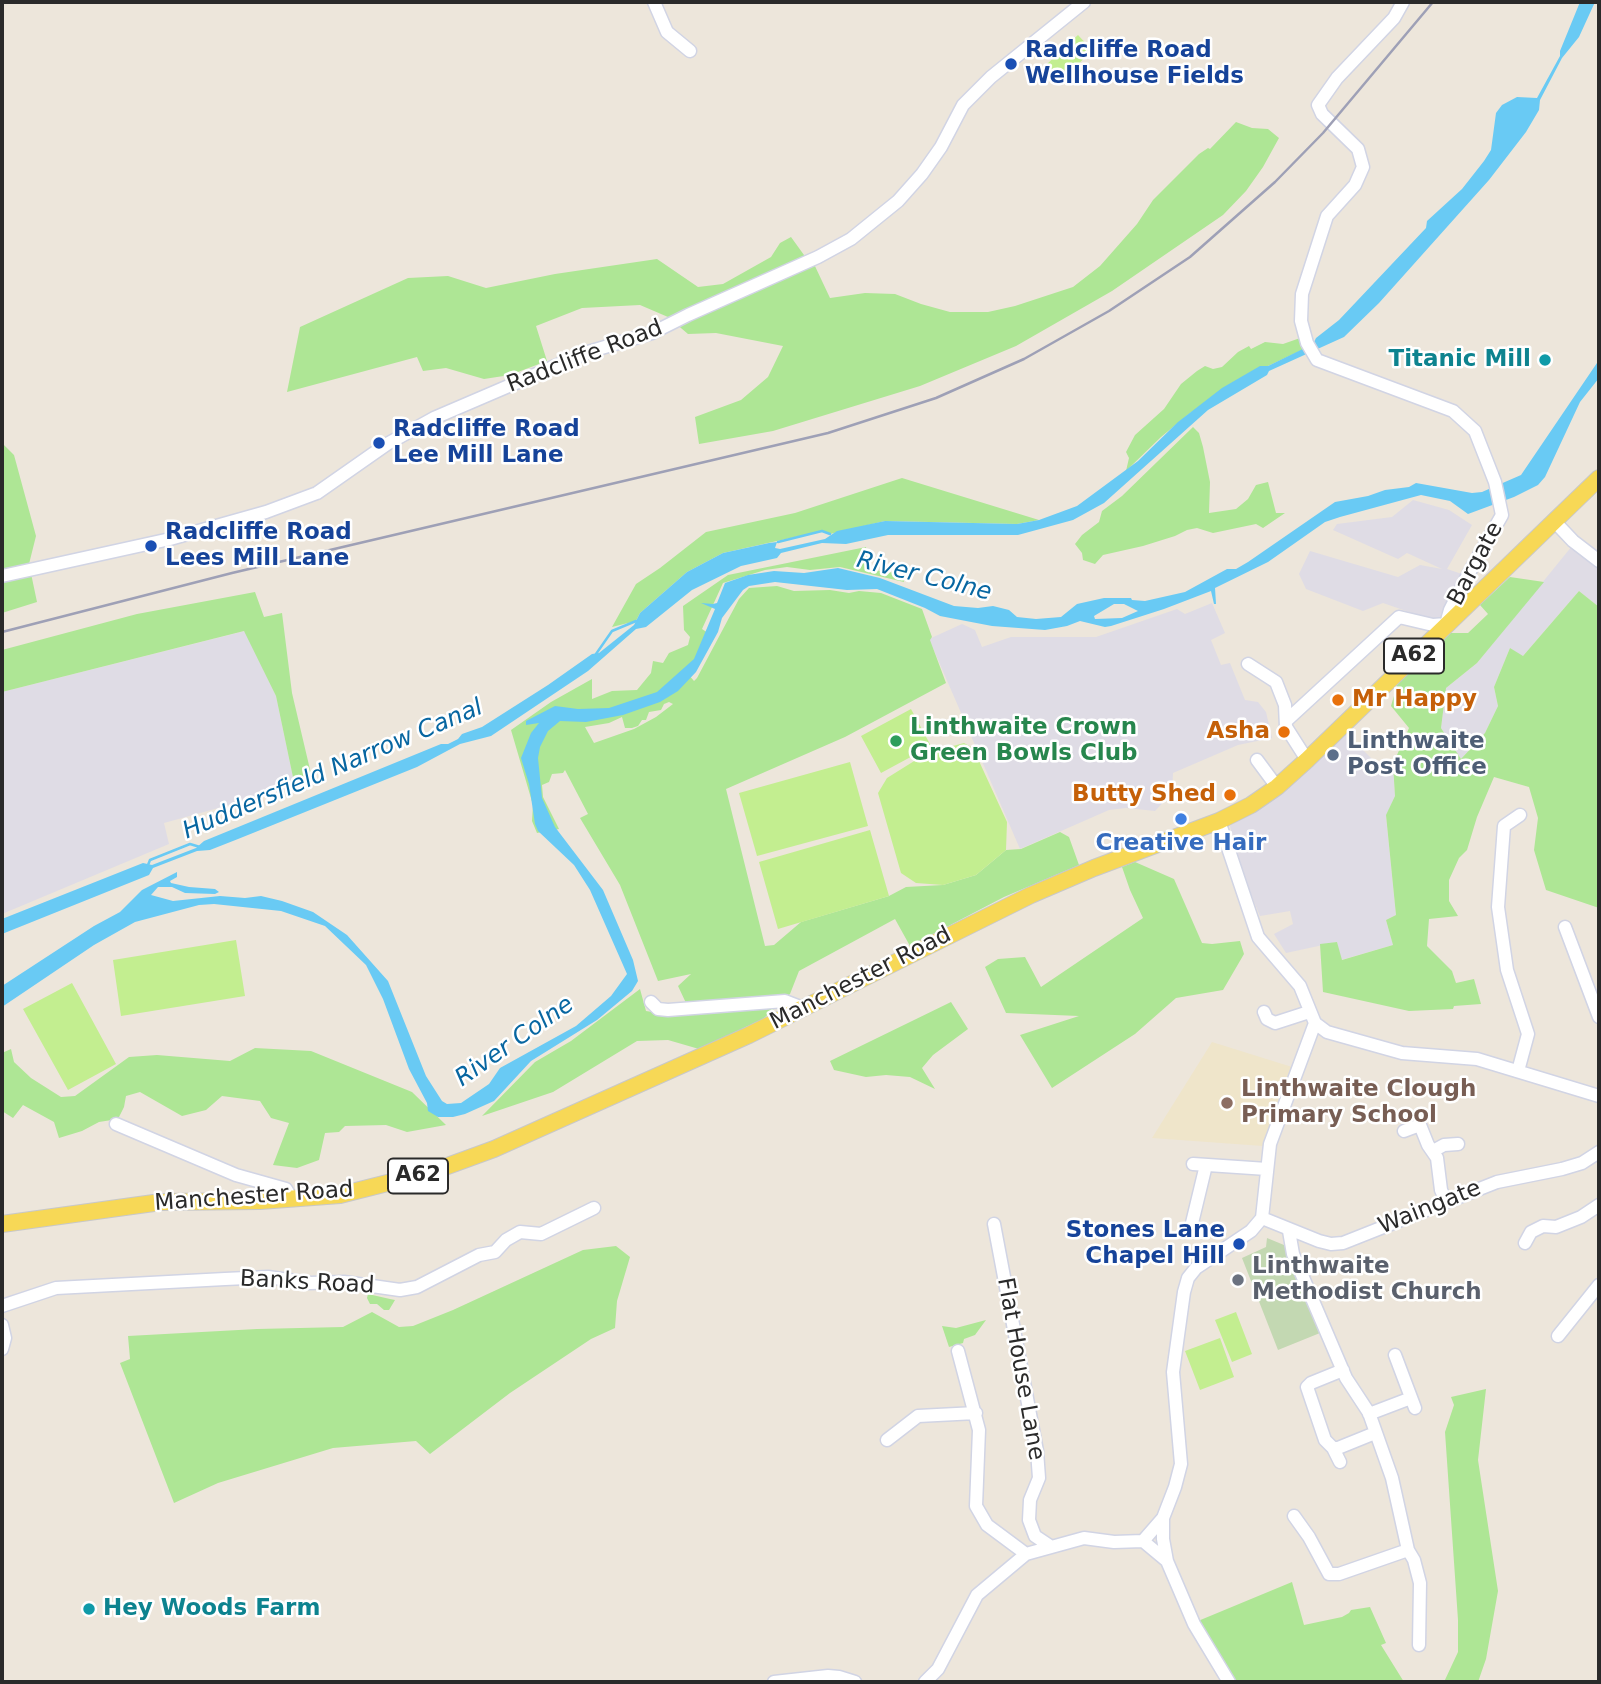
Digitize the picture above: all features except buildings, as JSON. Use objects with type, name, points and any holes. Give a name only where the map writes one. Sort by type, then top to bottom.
[{"type":"main road","name":"Manchester Road","points":[[2,1224],[161,1202],[292,1199],[340,1195],[431,1172],[494,1149],[749,1035],[1031,895],[1219,821],[1251,806],[1307,760],[1599,478]]},
{"type":"street","points":[[654,2],[667,32],[690,51]]},
{"type":"street","name":"Radcliffe Road","points":[[2,576],[170,539],[266,512],[317,492],[387,444],[434,418],[588,352],[652,333],[688,314],[818,257],[851,239],[898,201],[922,174],[941,146],[963,105],[991,77],[1084,2]]},
{"type":"street","name":"Bargate","points":[[1403,2],[1394,19],[1338,78],[1318,105],[1322,114],[1358,149],[1363,167],[1355,185],[1327,216],[1302,294],[1301,321],[1309,348],[1317,360],[1453,411],[1475,431],[1495,482],[1502,515],[1469,573],[1450,610],[1446,624]]},
{"type":"street","points":[[1555,522],[1573,541],[1599,561]]},
{"type":"street","points":[[1286,721],[1399,617],[1433,625],[1446,624]]},
{"type":"street","points":[[1248,664],[1276,682],[1285,705],[1286,727],[1307,760]]},
{"type":"street","points":[[1257,760],[1277,787]]},
{"type":"street","points":[[1518,1071],[1528,1034],[1507,970],[1498,907],[1504,826],[1520,815]]},
{"type":"street","points":[[1219,821],[1258,937],[1300,986],[1312,1018],[1326,1032],[1402,1053],[1476,1059],[1599,1096]]},
{"type":"street","points":[[1565,927],[1599,1017]]},
{"type":"street","points":[[651,1002],[658,1009],[668,1010],[785,1001],[803,1008]]},
{"type":"street","points":[[1264,1012],[1267,1019],[1275,1023],[1312,1018]]},
{"type":"street","points":[[1143,1541],[1163,1518],[1181,1464],[1173,1372],[1186,1284],[1196,1268],[1251,1231],[1262,1218],[1270,1144],[1312,1018]]},
{"type":"street","points":[[1404,1131],[1424,1123],[1428,1145],[1437,1158],[1441,1190],[1446,1201]]},
{"type":"street","points":[[116,1124],[236,1175],[286,1189],[292,1199]]},
{"type":"street","points":[[1433,1151],[1444,1145],[1458,1144]]},
{"type":"street","name":"Waingate","points":[[1262,1218],[1289,1231],[1331,1244],[1343,1243],[1496,1182],[1562,1169],[1581,1163],[1599,1152]]},
{"type":"street","points":[[1192,1223],[1199,1164],[1267,1170]]},
{"type":"street","points":[[1525,1242],[1531,1232],[1543,1226],[1556,1227],[1581,1217],[1599,1205]]},
{"type":"street","name":"Banks Road","points":[[2,1306],[56,1288],[268,1277],[310,1283],[344,1282],[408,1289],[435,1279],[479,1255],[495,1252],[506,1240],[520,1232],[541,1234],[594,1208]]},
{"type":"street","name":"Flat House Lane","points":[[994,1224],[1037,1451],[1039,1478],[1030,1500],[1029,1520],[1035,1536],[1050,1546]]},
{"type":"street","points":[[1289,1231],[1293,1254],[1343,1370],[1369,1414],[1392,1478],[1408,1550],[1414,1560],[1420,1583],[1419,1644]]},
{"type":"street","points":[[1558,1336],[1599,1285]]},
{"type":"street","points":[[2,1325],[5,1338],[2,1349]]},
{"type":"street","points":[[958,1351],[979,1430],[976,1506],[987,1525],[1026,1554]]},
{"type":"street","points":[[1369,1414],[1413,1403],[1395,1355]]},
{"type":"street","points":[[1340,1462],[1334,1448],[1325,1440],[1307,1388],[1311,1383],[1343,1370]]},
{"type":"street","points":[[887,1440],[918,1416],[976,1413]]},
{"type":"street","points":[[1334,1448],[1375,1433]]},
{"type":"street","points":[[1294,1516],[1329,1574],[1339,1574],[1408,1550]]},
{"type":"street","points":[[1163,1518],[1167,1561],[1194,1624],[1229,1682]]},
{"type":"street","points":[[925,1682],[938,1670],[977,1595],[1026,1554],[1084,1538],[1114,1542],[1143,1541],[1167,1561]]},
{"type":"street","points":[[774,1682],[828,1676],[855,1682]]},
{"type":"shaded area","points":[[1413,500],[1449,510],[1472,525],[1447,569],[1462,574],[1438,622],[1383,603],[1363,611],[1306,589],[1299,574],[1310,551],[1398,577],[1420,565],[1442,569],[1407,553],[1398,559],[1333,530],[1337,524],[1392,517]]},
{"type":"shaded area","points":[[1572,546],[1599,567],[1599,607],[1579,591],[1522,657],[1510,648],[1494,687],[1498,706],[1485,733],[1461,759],[1441,728],[1446,688],[1477,663]]},
{"type":"shaded area","points":[[1212,603],[1225,633],[1211,640],[1221,665],[1230,663],[1245,700],[1258,702],[1266,712],[1272,738],[1238,745],[1173,773],[1172,793],[1155,811],[1126,808],[1109,810],[1020,849],[929,639],[962,624],[975,630],[982,647],[1011,637],[1096,637],[1177,609],[1185,614]]},
{"type":"shaded area","points":[[245,631],[276,696],[294,782],[291,788],[164,823],[169,844],[2,914],[2,692]]},
{"type":"shaded area","points":[[1346,733],[1375,762],[1393,764],[1395,796],[1386,816],[1396,915],[1386,920],[1393,945],[1341,960],[1337,942],[1286,953],[1274,934],[1293,924],[1290,911],[1260,916],[1240,868],[1230,826],[1288,788]]},
{"type":"shaded area","name":"Linthwaite Clough Primary School","points":[[1212,1042],[1292,1067],[1263,1146],[1152,1138]]},
{"type":"green space","points":[[1078,35],[1092,50],[1062,81],[1047,64]]},
{"type":"green space","points":[[1236,122],[1252,128],[1268,129],[1279,138],[1246,191],[1223,215],[1112,291],[1016,346],[920,386],[773,431],[699,444],[695,417],[741,400],[768,377],[783,346],[716,333],[688,334],[668,317],[640,305],[582,308],[536,326],[547,361],[510,375],[484,379],[446,368],[423,371],[417,357],[287,392],[300,327],[408,278],[448,276],[486,288],[555,274],[657,259],[698,287],[723,284],[771,257],[780,243],[791,237],[814,264],[830,298],[865,293],[895,294],[950,312],[988,312],[1015,306],[1073,287],[1100,266],[1137,224],[1153,200]]},
{"type":"green space","points":[[1303,337],[1306,348],[1268,366],[1190,413],[1126,471],[1129,458],[1126,452],[1135,435],[1164,409],[1181,384],[1197,371],[1205,366],[1213,369],[1222,367],[1249,346],[1251,349],[1265,342],[1283,344]]},
{"type":"green space","points":[[1193,427],[1199,433],[1210,482],[1209,513],[1236,509],[1248,499],[1256,485],[1268,482],[1276,513],[1285,513],[1263,528],[1256,524],[1213,533],[1197,528],[1143,546],[1103,555],[1095,564],[1083,560],[1082,553],[1075,544],[1082,535],[1099,522],[1102,511],[1122,496]]},
{"type":"green space","points":[[2,443],[14,455],[36,536],[29,564],[37,602],[2,613]]},
{"type":"green space","points":[[902,478],[1039,520],[1017,524],[885,521],[830,534],[822,531],[723,553],[687,572],[640,613],[636,621],[612,627],[636,584],[706,532],[795,513]]},
{"type":"green space","points":[[866,547],[867,561],[873,570],[903,574],[904,582],[840,567],[810,570],[787,567],[765,570],[723,583],[702,629],[708,633],[688,674],[694,681],[739,599],[749,588],[777,586],[794,591],[881,593],[922,609],[946,683],[845,737],[726,789],[765,946],[774,945],[801,922],[889,896],[906,887],[943,885],[976,875],[1006,850],[1021,849],[1060,832],[1069,837],[1079,865],[1004,897],[910,946],[895,919],[799,971],[790,994],[763,1019],[699,1049],[668,1040],[637,1041],[553,1092],[482,1116],[535,1062],[571,1041],[640,989],[646,1011],[677,1016],[686,1003],[678,986],[691,974],[658,981],[620,885],[580,818],[588,814],[565,770],[563,773],[552,774],[549,782],[542,785],[543,797],[559,829],[537,833],[532,821],[533,805],[511,730],[551,702],[592,679],[592,699],[612,691],[637,690],[651,673],[653,661],[663,663],[669,653],[688,645],[690,637],[684,630],[683,606],[728,575]],"holes":[[[669,702],[673,704],[634,729],[594,743],[585,727],[609,723],[622,717],[625,728],[632,728],[646,720],[649,712],[661,710],[664,704]]]},
{"type":"green space","points":[[1510,577],[1544,582],[1477,663],[1446,688],[1441,728],[1461,759],[1485,733],[1498,706],[1494,687],[1510,648],[1523,656],[1579,591],[1599,607],[1599,908],[1546,890],[1534,850],[1538,818],[1529,787],[1494,777],[1467,850],[1459,858],[1449,880],[1449,901],[1458,916],[1429,919],[1427,946],[1452,971],[1456,983],[1474,979],[1481,1004],[1454,1006],[1453,1009],[1409,1011],[1323,992],[1320,944],[1337,942],[1342,960],[1393,945],[1386,920],[1396,915],[1386,815],[1395,796],[1393,764],[1409,728],[1391,706],[1398,682],[1449,633],[1468,633],[1488,614],[1480,605]]},
{"type":"green space","points":[[255,592],[264,617],[282,613],[292,693],[312,778],[294,782],[276,696],[244,631],[2,692],[2,650],[137,614]]},
{"type":"green space","name":"Linthwaite Crown Green Bowls Club","points":[[911,709],[931,746],[881,773],[861,736]]},
{"type":"green space","points":[[964,743],[973,748],[1007,822],[1006,850],[976,875],[943,885],[916,883],[901,873],[878,793],[887,778],[927,753]]},
{"type":"green space","points":[[850,762],[868,826],[757,856],[739,793]]},
{"type":"green space","points":[[870,830],[889,896],[778,929],[759,862]]},
{"type":"green space","points":[[1135,862],[1174,879],[1202,943],[1240,941],[1244,954],[1223,990],[1176,998],[1135,1034],[1052,1088],[1020,1035],[1079,1016],[1006,1013],[985,967],[998,959],[1025,957],[1041,987],[1143,918],[1122,867]]},
{"type":"green space","points":[[236,940],[245,996],[121,1016],[113,960]]},
{"type":"green space","points":[[72,983],[116,1064],[68,1090],[23,1009]]},
{"type":"green space","points":[[951,1002],[968,1029],[933,1055],[922,1068],[935,1089],[910,1077],[866,1077],[834,1070],[830,1061]]},
{"type":"green space","points":[[255,1048],[311,1051],[412,1092],[446,1125],[407,1132],[386,1125],[345,1126],[339,1132],[325,1133],[319,1160],[297,1168],[273,1165],[289,1123],[271,1118],[260,1101],[222,1096],[206,1110],[182,1116],[140,1092],[126,1096],[118,1119],[99,1122],[59,1138],[54,1122],[23,1105],[13,1118],[2,1111],[2,1053],[11,1049],[14,1062],[31,1078],[61,1097],[75,1096],[129,1057],[157,1055],[230,1061]]},
{"type":"green space","points":[[1267,1238],[1284,1245],[1320,1333],[1278,1350],[1242,1258],[1266,1247]]},
{"type":"green space","points":[[616,1246],[630,1257],[617,1301],[615,1328],[591,1339],[510,1393],[430,1454],[416,1441],[333,1448],[218,1483],[174,1503],[120,1363],[130,1359],[128,1336],[343,1327],[372,1312],[399,1327],[413,1326],[583,1250]]},
{"type":"green space","points":[[368,1294],[395,1300],[389,1310],[384,1310],[377,1304],[370,1304]]},
{"type":"green space","points":[[1236,1312],[1252,1354],[1232,1362],[1215,1320]]},
{"type":"green space","points":[[986,1320],[975,1335],[964,1339],[963,1343],[949,1347],[942,1326],[956,1328]]},
{"type":"green space","points":[[1220,1338],[1234,1377],[1200,1390],[1185,1351]]},
{"type":"green space","points":[[1486,1389],[1478,1460],[1498,1591],[1486,1659],[1478,1682],[1444,1682],[1458,1652],[1445,1432],[1454,1405],[1451,1397]]},
{"type":"green space","points":[[1292,1582],[1304,1625],[1342,1617],[1351,1610],[1370,1607],[1386,1643],[1381,1645],[1404,1682],[1235,1682],[1198,1621]]},
{"type":"water","points":[[1580,2],[1595,2],[1579,37],[1562,58],[1526,132],[1489,180],[1379,303],[1344,337],[1269,371],[1267,375],[1208,410],[1104,503],[1073,520],[1018,535],[888,535],[846,544],[822,543],[781,553],[777,558],[741,566],[692,590],[646,627],[636,629],[588,671],[491,736],[460,744],[417,767],[210,850],[197,851],[153,868],[149,875],[2,934],[2,919],[143,863],[152,865],[196,848],[204,841],[441,744],[448,744],[462,734],[482,727],[592,654],[599,653],[634,625],[640,613],[687,572],[723,553],[777,542],[775,548],[780,549],[825,539],[837,531],[885,521],[1017,524],[1039,520],[1077,506],[1138,461],[1178,422],[1222,388],[1260,366],[1268,366],[1313,344],[1316,338],[1339,320],[1426,228],[1427,221],[1462,189],[1484,161],[1491,150],[1496,113],[1502,105],[1517,97],[1537,98],[1560,56]]},
{"type":"water","points":[[1599,360],[1599,378],[1580,402],[1545,477],[1538,485],[1468,514],[1450,501],[1421,495],[1325,522],[1268,562],[1215,588],[1216,604],[1211,591],[1111,626],[1080,621],[1045,630],[992,626],[940,616],[877,589],[847,590],[775,582],[749,586],[722,618],[718,632],[696,672],[678,691],[660,702],[623,715],[586,722],[560,721],[548,731],[538,758],[542,798],[555,827],[603,890],[633,960],[638,981],[632,991],[597,1020],[531,1061],[494,1101],[465,1114],[438,1117],[428,1111],[383,999],[366,965],[325,926],[281,911],[199,905],[135,922],[94,945],[2,1007],[2,986],[120,912],[142,890],[177,872],[177,877],[170,881],[171,883],[215,889],[219,892],[185,893],[172,887],[158,887],[151,895],[173,901],[220,896],[261,896],[313,912],[347,935],[388,981],[426,1076],[442,1101],[447,1104],[461,1103],[489,1084],[500,1068],[576,1026],[611,996],[627,974],[590,890],[574,865],[538,831],[535,824],[529,784],[521,758],[531,733],[539,723],[526,725],[526,721],[555,706],[578,709],[609,708],[657,692],[694,659],[715,609],[701,603],[717,603],[725,583],[748,575],[774,571],[804,573],[838,568],[880,578],[954,606],[993,606],[1009,610],[1017,617],[1036,619],[1061,617],[1077,604],[1104,598],[1145,601],[1185,592],[1227,569],[1236,569],[1248,562],[1335,502],[1409,487],[1416,483],[1472,493],[1482,492],[1521,475]],"holes":[[[1114,604],[1124,604],[1138,611],[1122,618],[1095,619],[1094,616]]]},
{"type":"waterway","points":[[778,542],[822,531],[830,534]]},
{"type":"waterway","points":[[596,654],[612,631],[636,621]]},
{"type":"waterway","name":"Huddersfield Narrow Canal","points":[[148,865],[150,860],[190,844],[200,847]]},
{"type":"railway","points":[[2,632],[232,573],[828,433],[936,398],[1024,359],[1109,311],[1190,257],[1275,182],[1323,133],[1433,2]]},
{"type":"place","name":"Radcliffe Road Wellhouse Fields","points":[[1011,64]]},
{"type":"place","name":"Titanic Mill","points":[[1545,360]]},
{"type":"place","name":"Radcliffe Road Lee Mill Lane","points":[[379,443]]},
{"type":"place","name":"Radcliffe Road Lees Mill Lane","points":[[151,546]]},
{"type":"place","name":"Mr Happy","points":[[1338,700]]},
{"type":"place","name":"Asha","points":[[1284,732]]},
{"type":"place","name":"Linthwaite Crown Green Bowls Club","points":[[896,741]]},
{"type":"place","name":"Linthwaite Post Office","points":[[1333,755]]},
{"type":"place","name":"Butty Shed","points":[[1230,795]]},
{"type":"place","name":"Creative Hair","points":[[1181,819]]},
{"type":"place","name":"Linthwaite Clough Primary School","points":[[1227,1103]]},
{"type":"place","name":"Stones Lane Chapel Hill","points":[[1239,1244]]},
{"type":"place","name":"Linthwaite Methodist Church","points":[[1238,1280]]},
{"type":"place","name":"Hey Woods Farm","points":[[89,1609]]},
{"type":"water label","name":"River Colne","points":[[924,577]]},
{"type":"water label","name":"River Colne","points":[[515,1042]]}]
